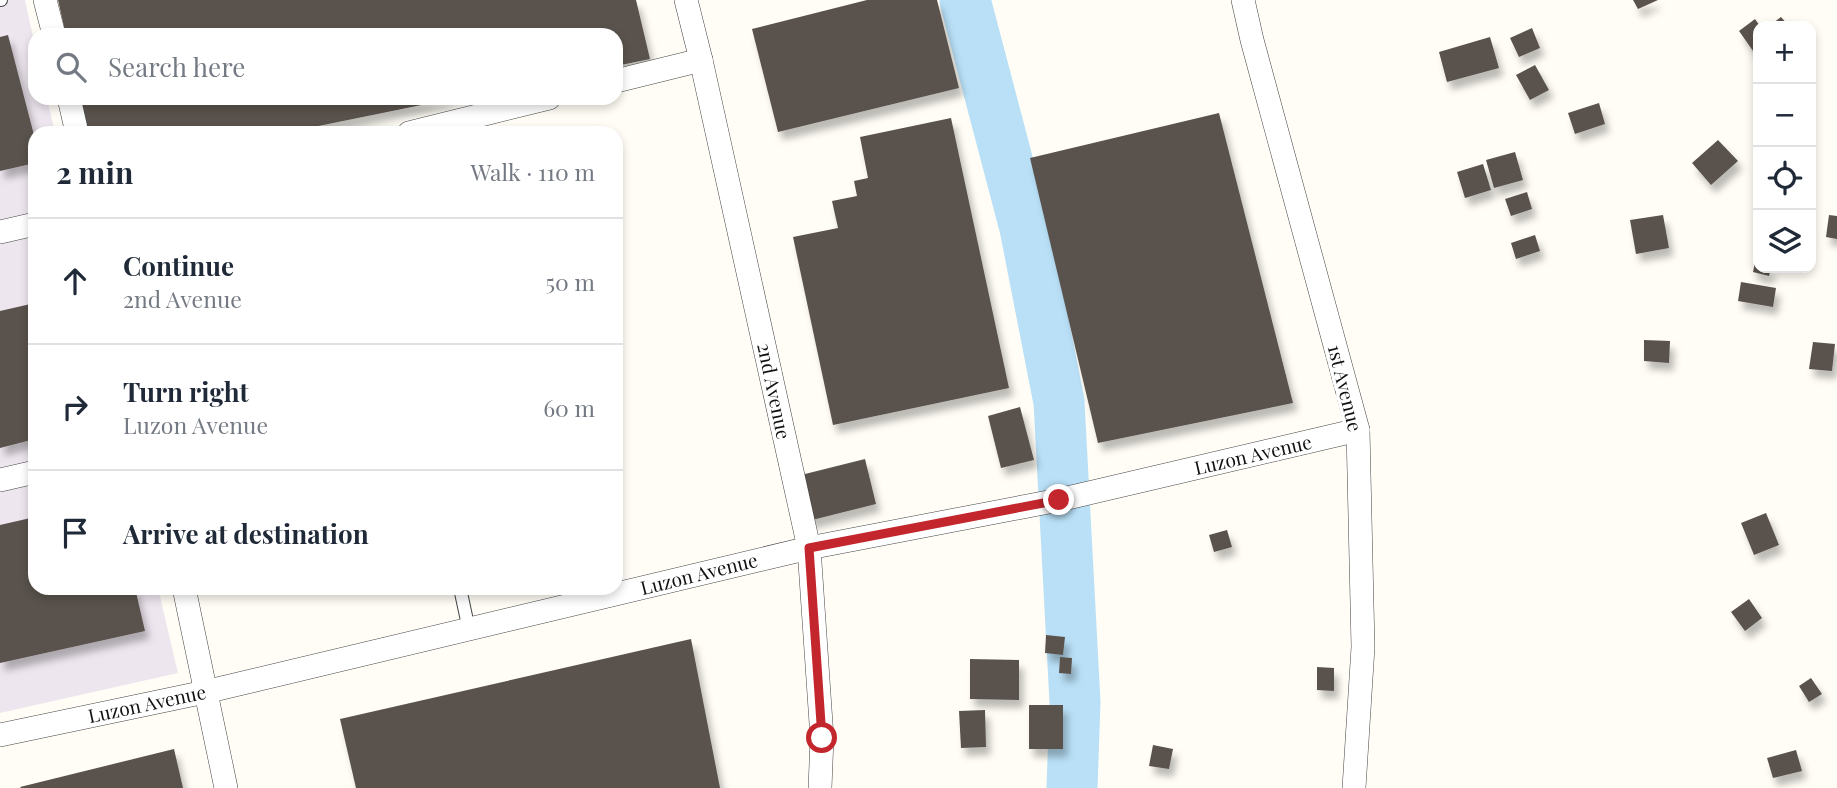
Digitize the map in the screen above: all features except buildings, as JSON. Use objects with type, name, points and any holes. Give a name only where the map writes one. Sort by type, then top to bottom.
[{"type":"street","points":[[45,0],[52,28]]},
{"type":"street","name":"2nd Avenue","points":[[686,0],[809,548],[822,738],[820,788]]},
{"type":"street","name":"1st Avenue","points":[[1242,0],[1358,430],[1363,647],[1354,788]]},
{"type":"street","points":[[623,79],[701,60]]},
{"type":"street","points":[[71,105],[75,126]]},
{"type":"street","points":[[437,126],[521,105]]},
{"type":"street","points":[[0,232],[28,226]]},
{"type":"street","name":"Luzon Avenue","points":[[623,593],[809,548],[1100,491],[1358,430]]},
{"type":"street","points":[[0,480],[28,474]]},
{"type":"street","points":[[185,595],[226,788]]},
{"type":"street","name":"Luzon Avenue","points":[[0,735],[205,692],[614,595]]},
{"type":"lane","points":[[462,595],[469,630]]},
{"type":"shaded area","points":[[0,0],[25,0],[31,28],[28,28],[28,105],[49,105],[53,126],[28,126],[28,595],[160,595],[178,673],[0,713]]},
{"type":"waterway","points":[[965,0],[1025,228],[1059,402],[1075,702],[1072,788]]},
{"type":"route","points":[[822,738],[809,548],[1059,500]]}]
